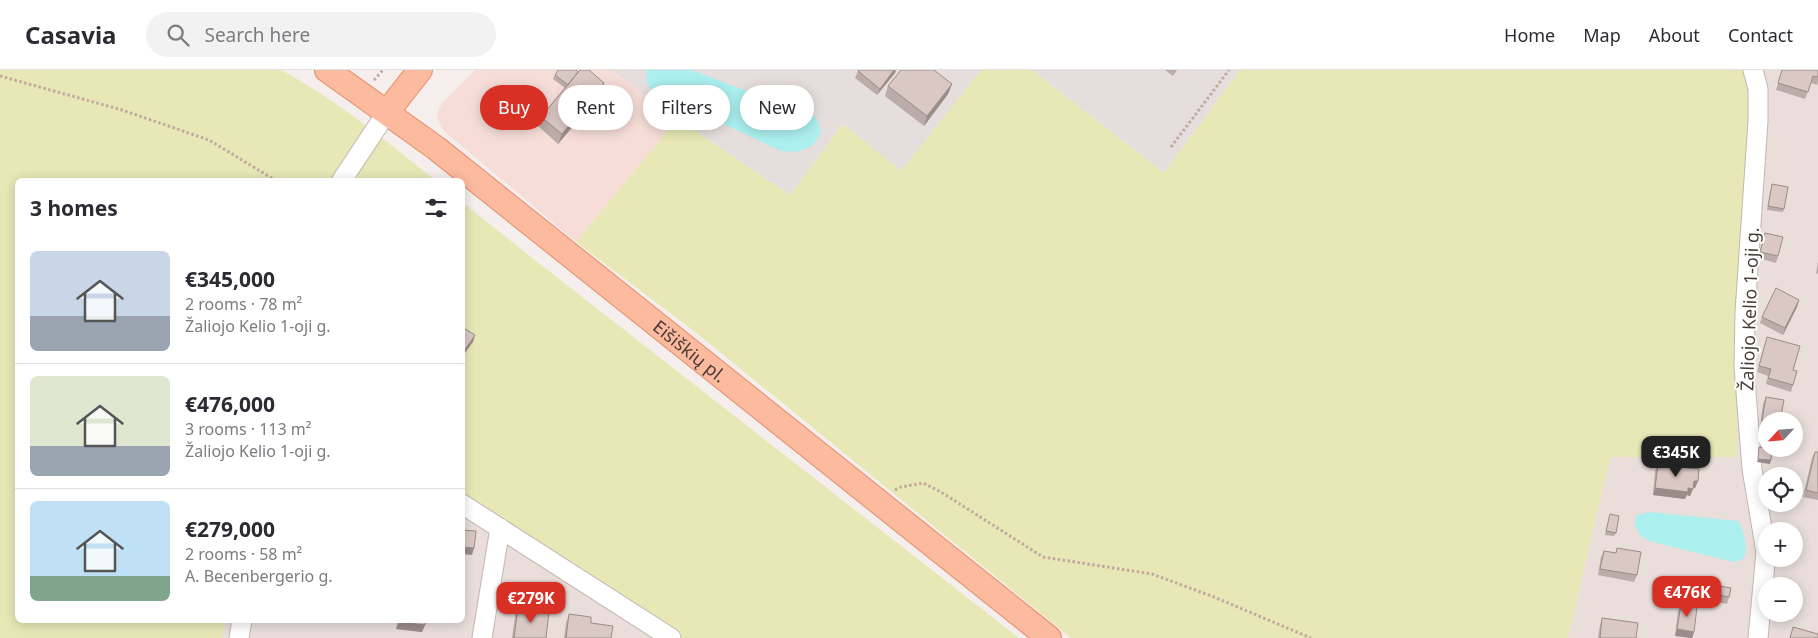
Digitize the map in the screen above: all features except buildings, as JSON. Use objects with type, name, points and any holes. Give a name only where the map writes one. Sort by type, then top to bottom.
[{"type":"main road","name":"Eišiškių pl.","points":[[327,70],[436,148],[1049,638]]},
{"type":"main road","points":[[387,112],[420,70]]},
{"type":"street","name":"Žaliojo Kelio 1-oji g.","points":[[1753,70],[1758,90],[1758,113],[1745,312],[1744,367],[1752,469],[1766,552],[1758,638]]},
{"type":"street","points":[[343,178],[387,112]]},
{"type":"street","points":[[465,506],[671,638]]},
{"type":"street","points":[[482,638],[500,528]]},
{"type":"street","points":[[239,638],[242,623]]},
{"type":"path","points":[[1171,147],[1229,70]]},
{"type":"path","points":[[0,76],[122,110],[208,140],[272,178]]},
{"type":"path","points":[[879,503],[886,495],[901,487],[923,483],[941,492],[1043,557],[1152,574],[1214,597],[1311,638]]},
{"type":"shaded area","points":[[475,70],[612,70],[632,85],[558,85],[558,130],[633,130],[633,86],[643,93],[643,130],[668,130],[576,242],[444,131],[437,119],[438,110],[443,102]]},
{"type":"shaded area","points":[[612,70],[981,70],[901,172],[843,124],[790,195],[693,130],[730,130],[730,85],[643,85],[643,93]]},
{"type":"shaded area","points":[[1032,70],[1240,70],[1164,173]]},
{"type":"shaded area","points":[[1746,70],[1818,70],[1818,638],[1568,638],[1610,457],[1736,355]]},
{"type":"shaded area","points":[[465,496],[508,523],[678,638],[222,638],[225,623],[465,623]]},
{"type":"green space","points":[[0,70],[281,70],[322,94],[380,136],[432,178],[15,178],[15,623],[225,623],[222,638],[0,638]]},
{"type":"green space","points":[[981,70],[1032,70],[1164,173],[1240,70],[1746,70],[1751,94],[1736,355],[1737,457],[1610,457],[1568,638],[1071,638],[694,331],[576,242],[668,130],[693,130],[790,195],[843,124],[901,171]]},
{"type":"green space","points":[[465,204],[1019,638],[678,638],[508,523],[465,496]]},
{"type":"water","points":[[646,70],[691,70],[740,88],[740,130],[814,130],[814,116],[821,131],[815,142],[806,149],[794,152],[781,151],[730,127],[730,85],[648,85]]},
{"type":"water","points":[[1649,512],[1738,521],[1745,540],[1745,555],[1743,559],[1734,562],[1649,541],[1640,535],[1635,525],[1636,516]]}]
